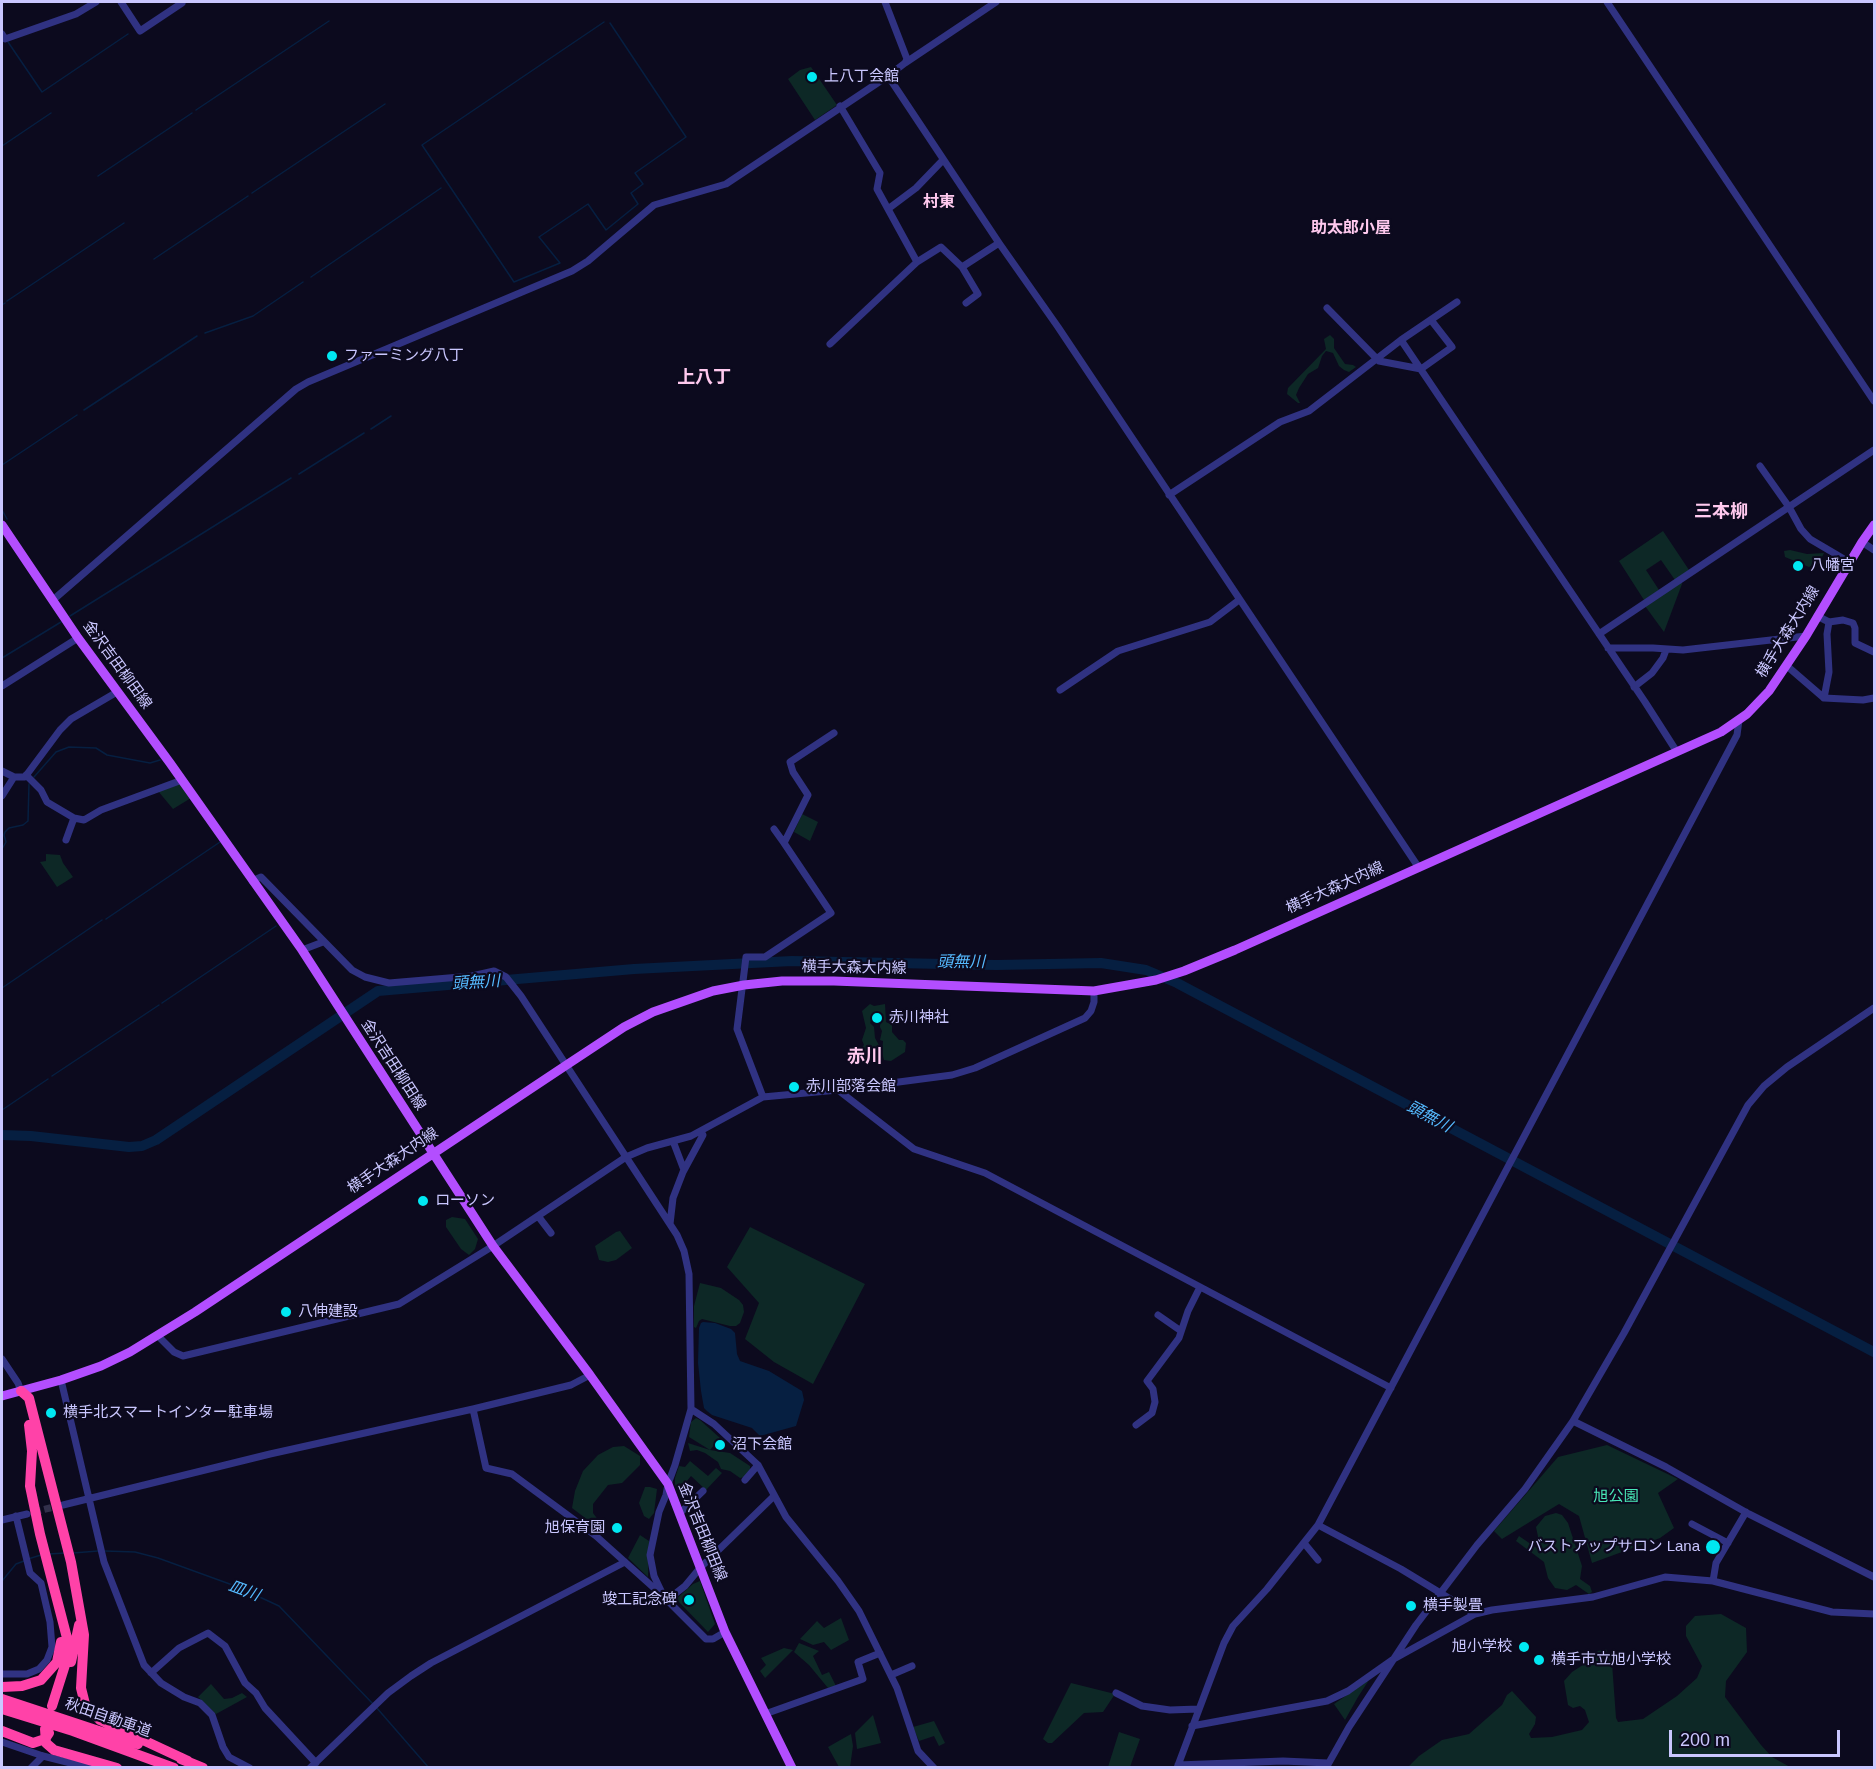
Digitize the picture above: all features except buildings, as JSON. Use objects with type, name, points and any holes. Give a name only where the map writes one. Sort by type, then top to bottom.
[{"type":"highway","points":[[21,1391],[32,1440],[30,1486],[59,1609],[66,1629],[67,1656],[55,1707],[75,1649],[81,1612]]},
{"type":"highway","points":[[21,1391],[29,1398],[81,1612],[85,1646],[81,1688],[85,1704],[100,1720],[188,1761]]},
{"type":"highway","points":[[2,1687],[32,1684],[41,1680],[53,1668],[60,1655],[59,1609]]},
{"type":"highway","name":"秋田自動車道","points":[[2,1699],[76,1722],[203,1767]]},
{"type":"highway","name":"秋田自動車道","points":[[2,1709],[73,1731],[174,1767]]},
{"type":"highway","points":[[2,1731],[33,1743],[46,1733],[49,1747],[54,1750],[117,1767]]},
{"type":"main road","name":"金沢吉田柳田線","points":[[2,525],[78,638],[302,950],[493,1246],[668,1484],[725,1632],[792,1767]]},
{"type":"main road","name":"横手大森大内線","points":[[2,1396],[61,1380],[101,1366],[130,1352],[195,1312],[624,1027],[653,1012],[713,991],[782,981],[1094,991],[1156,980],[1184,971],[1419,868],[1721,732],[1764,699],[1806,636],[1848,562],[1875,525]]},
{"type":"street","points":[[2,34],[5,39],[76,14],[96,2]]},
{"type":"street","points":[[121,2],[140,31],[181,2]]},
{"type":"street","points":[[885,2],[907,59],[905,63]]},
{"type":"street","points":[[53,600],[296,389],[572,271],[588,261],[654,206],[726,184],[996,2]]},
{"type":"street","points":[[1607,2],[1875,401]]},
{"type":"street","points":[[888,76],[1419,868]]},
{"type":"street","points":[[840,106],[880,173],[877,189],[917,262]]},
{"type":"street","points":[[888,209],[916,188],[943,160]]},
{"type":"street","points":[[962,267],[999,243]]},
{"type":"street","points":[[830,344],[917,262],[941,247],[962,267],[978,294],[966,303]]},
{"type":"street","points":[[1169,495],[1280,422],[1309,411],[1401,340],[1456,302]]},
{"type":"street","points":[[1328,308],[1377,358],[1421,369],[1452,347],[1431,320]]},
{"type":"street","points":[[1401,340],[1677,752]]},
{"type":"street","points":[[1599,634],[1875,450]]},
{"type":"street","points":[[1760,466],[1789,507],[1801,529],[1810,538],[1848,562]]},
{"type":"street","points":[[1862,542],[1875,550]]},
{"type":"street","points":[[1060,690],[1118,651],[1209,622],[1239,600]]},
{"type":"street","points":[[1817,616],[1829,622],[1843,620],[1852,623],[1856,628],[1855,643],[1875,652]]},
{"type":"street","points":[[1824,698],[1829,672],[1827,634],[1829,622]]},
{"type":"street","points":[[1608,648],[1683,650],[1806,636]]},
{"type":"street","points":[[2,686],[78,638]]},
{"type":"street","points":[[1634,687],[1652,673],[1666,650]]},
{"type":"street","points":[[1787,666],[1824,698],[1863,700],[1875,698]]},
{"type":"street","points":[[2,771],[14,777],[26,776],[66,725],[117,692]]},
{"type":"street","points":[[1739,720],[1737,735],[1318,1525],[1268,1589],[1233,1626],[1224,1643],[1177,1766],[1283,1761],[1327,1765],[1392,1660],[1439,1593],[1525,1489],[1573,1421],[1624,1333],[1731,1133],[1748,1106],[1764,1086],[1787,1067],[1875,1008]]},
{"type":"street","points":[[784,843],[808,795],[793,772],[790,762],[834,734]]},
{"type":"street","points":[[26,776],[41,790],[47,802],[74,818],[84,820],[101,810],[182,780]]},
{"type":"street","points":[[2,796],[14,777]]},
{"type":"street","points":[[66,840],[74,818]]},
{"type":"street","points":[[763,1097],[737,1029],[746,957],[765,957],[831,913],[774,829]]},
{"type":"street","points":[[252,881],[261,877],[352,970],[365,977],[389,983],[472,976],[494,971],[506,977],[521,996],[670,1224],[684,1251],[689,1274],[691,1409],[659,1512],[650,1555],[654,1576],[665,1598]]},
{"type":"street","points":[[302,950],[323,942]]},
{"type":"street","points":[[157,1335],[174,1352],[183,1356],[399,1304],[493,1246],[626,1157],[701,1131],[763,1097],[952,1075],[975,1068],[1085,1018],[1094,1002],[1094,991]]},
{"type":"street","points":[[838,1090],[914,1149],[985,1173],[1391,1388]]},
{"type":"street","points":[[670,1224],[673,1198],[684,1170],[703,1135],[701,1131]]},
{"type":"street","points":[[673,1141],[684,1170]]},
{"type":"street","points":[[538,1216],[551,1233]]},
{"type":"street","points":[[1136,1425],[1152,1413],[1155,1402],[1153,1389],[1147,1381],[1179,1338],[1188,1311],[1200,1287]]},
{"type":"street","points":[[1158,1315],[1181,1330]]},
{"type":"street","points":[[2,1359],[21,1391]]},
{"type":"street","points":[[63,1505],[270,1454],[571,1385],[590,1375]]},
{"type":"street","points":[[61,1380],[102,1551],[144,1665],[161,1683],[184,1697],[200,1703],[212,1715],[223,1747],[229,1757],[250,1767]]},
{"type":"street","points":[[473,1409],[486,1468],[512,1474],[596,1536],[665,1598],[706,1639],[713,1639],[725,1632]]},
{"type":"street","points":[[691,1409],[714,1424],[758,1466],[795,1531],[838,1581],[859,1611],[891,1675],[918,1751],[934,1767]]},
{"type":"street","points":[[1573,1421],[1666,1467],[1746,1512],[1875,1577]]},
{"type":"street","points":[[745,1480],[758,1466]]},
{"type":"street","points":[[679,1514],[704,1491]]},
{"type":"street","points":[[665,1598],[685,1586],[700,1568],[774,1496]]},
{"type":"street","points":[[1713,1581],[1716,1563],[1746,1512]]},
{"type":"street","points":[[2,1520],[27,1514]]},
{"type":"street","points":[[2,1674],[27,1674],[39,1669],[47,1660],[52,1647],[50,1622],[41,1583],[30,1573],[16,1516]]},
{"type":"street","points":[[1692,1524],[1728,1542]]},
{"type":"street","points":[[1318,1525],[1362,1548],[1474,1614]]},
{"type":"street","points":[[1304,1543],[1318,1560]]},
{"type":"street","points":[[151,1673],[179,1648],[208,1633],[225,1646],[245,1683],[256,1693],[313,1765],[375,1706],[411,1676],[431,1663],[625,1562]]},
{"type":"street","points":[[1192,1726],[1327,1701],[1348,1691],[1392,1660],[1474,1614],[1593,1597],[1665,1577],[1713,1581],[1832,1612],[1875,1614]]},
{"type":"street","points":[[765,1714],[863,1679],[858,1662],[880,1653]]},
{"type":"street","points":[[891,1675],[912,1666]]},
{"type":"street","points":[[1116,1693],[1142,1706],[1170,1710],[1198,1709]]},
{"type":"street","points":[[2,1742],[43,1756],[90,1767]]},
{"type":"street","points":[[31,1767],[43,1756]]},
{"type":"green space","points":[[811,67],[837,105],[815,120],[788,79],[800,70]]},
{"type":"green space","points":[[1330,335],[1334,339],[1334,348],[1345,364],[1356,367],[1349,372],[1344,370],[1339,366],[1333,353],[1326,351],[1318,368],[1308,374],[1299,388],[1296,395],[1300,403],[1298,403],[1287,394],[1288,388],[1326,349],[1324,339]]},
{"type":"green space","points":[[1663,531],[1689,570],[1675,580],[1661,560],[1646,570],[1659,590],[1644,600],[1619,561]]},
{"type":"green space","points":[[1784,551],[1807,554],[1824,553],[1820,561],[1809,567],[1785,557]]},
{"type":"green space","points":[[1682,581],[1682,584],[1664,632],[1645,606]]},
{"type":"green space","points":[[179,783],[191,798],[173,809],[158,791]]},
{"type":"green space","points":[[802,814],[818,822],[810,841],[794,832]]},
{"type":"green space","points":[[46,854],[60,855],[73,877],[57,887],[40,862],[46,861]]},
{"type":"green space","points":[[870,1004],[874,1006],[885,1004],[886,1022],[892,1025],[892,1032],[899,1040],[906,1043],[905,1052],[891,1061],[884,1060],[882,1053],[881,1015],[877,1011],[870,1023],[874,1027],[880,1055],[875,1060],[860,1053],[864,1045],[862,1040],[866,1028],[862,1011]]},
{"type":"green space","points":[[452,1217],[465,1219],[478,1239],[475,1249],[469,1255],[461,1249],[446,1227],[446,1220]]},
{"type":"green space","points":[[750,1227],[865,1284],[813,1384],[774,1362],[745,1339],[759,1303],[727,1267]]},
{"type":"green space","points":[[620,1231],[632,1248],[616,1260],[608,1262],[599,1260],[595,1246]]},
{"type":"green space","points":[[700,1283],[721,1288],[739,1300],[744,1312],[740,1323],[730,1326],[702,1319],[696,1328],[694,1327],[694,1306]]},
{"type":"green space","points":[[696,1418],[720,1438],[710,1450],[689,1437],[691,1422]]},
{"type":"green space","points":[[688,1443],[730,1453],[750,1466],[750,1470],[740,1478],[730,1471],[721,1469],[718,1462],[705,1453],[697,1450],[690,1451]]},
{"type":"green space","name":"旭公園","points":[[1607,1445],[1678,1479],[1658,1493],[1674,1528],[1660,1538],[1592,1563],[1579,1516],[1559,1504],[1502,1539],[1494,1531],[1558,1457]]},
{"type":"green space","points":[[624,1446],[640,1456],[640,1465],[622,1483],[608,1485],[593,1504],[593,1513],[602,1525],[597,1527],[572,1508],[575,1491],[583,1471],[598,1455],[613,1447]]},
{"type":"green space","points":[[690,1461],[708,1476],[716,1468],[722,1473],[706,1490],[691,1476],[682,1487],[686,1503],[684,1504],[675,1484],[675,1478],[679,1466],[685,1467]]},
{"type":"green space","points":[[645,1487],[657,1489],[654,1513],[649,1519],[644,1516],[639,1503]]},
{"type":"green space","points":[[1556,1513],[1562,1515],[1568,1523],[1582,1566],[1580,1579],[1590,1586],[1592,1592],[1589,1594],[1576,1585],[1567,1590],[1555,1588],[1548,1578],[1544,1562],[1516,1541],[1519,1536],[1541,1551],[1536,1527],[1545,1516]]},
{"type":"green space","points":[[640,1535],[649,1541],[648,1577],[628,1558]]},
{"type":"green space","points":[[700,1581],[715,1624],[708,1632],[676,1599]]},
{"type":"green space","points":[[1721,1614],[1746,1628],[1747,1652],[1726,1681],[1725,1697],[1772,1757],[1790,1767],[1408,1767],[1442,1740],[1469,1734],[1502,1705],[1512,1691],[1536,1717],[1529,1734],[1531,1738],[1552,1737],[1582,1730],[1589,1722],[1585,1710],[1580,1706],[1573,1708],[1568,1705],[1564,1681],[1598,1651],[1606,1649],[1612,1663],[1618,1722],[1643,1719],[1677,1696],[1697,1678],[1702,1666],[1686,1636],[1686,1626],[1695,1616]]},
{"type":"green space","points":[[841,1618],[849,1640],[831,1650],[824,1642],[813,1645],[800,1639],[817,1621],[824,1628]]},
{"type":"green space","points":[[799,1643],[819,1651],[813,1656],[822,1675],[829,1672],[836,1686],[828,1688],[809,1665],[794,1652]]},
{"type":"green space","points":[[784,1648],[793,1650],[765,1678],[760,1671],[766,1665],[761,1658]]},
{"type":"green space","points":[[1369,1680],[1358,1697],[1345,1720],[1334,1704]]},
{"type":"green space","points":[[1071,1683],[1115,1694],[1103,1712],[1084,1713],[1052,1743],[1048,1743],[1043,1739]]},
{"type":"green space","points":[[211,1684],[224,1699],[242,1693],[247,1697],[216,1714],[198,1697]]},
{"type":"green space","points":[[873,1715],[881,1743],[857,1749],[855,1733]]},
{"type":"green space","points":[[934,1721],[945,1743],[939,1746],[934,1736],[919,1741],[913,1727]]},
{"type":"green space","points":[[1119,1732],[1140,1739],[1130,1767],[1108,1767]]},
{"type":"green space","points":[[851,1734],[853,1746],[850,1767],[839,1767],[828,1747]]},
{"type":"water","points":[[703,1322],[715,1323],[735,1333],[740,1361],[769,1371],[802,1391],[804,1400],[796,1426],[760,1436],[752,1428],[712,1415],[704,1408],[698,1363],[699,1328]]},
{"type":"waterway","points":[[196,110],[329,21]]},
{"type":"waterway","points":[[604,22],[422,145],[514,282],[560,263],[539,237],[588,204],[606,230],[638,204],[631,193],[643,184],[635,173],[686,137],[610,23]]},
{"type":"waterway","points":[[8,42],[42,92],[128,34]]},
{"type":"waterway","points":[[252,193],[385,104]]},
{"type":"waterway","points":[[2,146],[51,113]]},
{"type":"waterway","points":[[98,176],[192,113]]},
{"type":"waterway","points":[[311,277],[441,188]]},
{"type":"waterway","points":[[154,259],[248,196]]},
{"type":"waterway","points":[[7,301],[124,223]]},
{"type":"waterway","points":[[205,333],[253,316],[303,282]]},
{"type":"waterway","points":[[84,410],[197,336]]},
{"type":"waterway","points":[[2,465],[77,415]]},
{"type":"waterway","points":[[371,429],[391,416]]},
{"type":"waterway","points":[[299,474],[364,433]]},
{"type":"waterway","points":[[70,616],[291,478]]},
{"type":"waterway","points":[[2,510],[7,519]]},
{"type":"waterway","points":[[2,658],[61,622]]},
{"type":"waterway","points":[[34,777],[56,752],[69,747],[96,748],[107,755],[150,763],[160,760]]},
{"type":"waterway","points":[[2,849],[6,842],[5,832],[9,828],[23,825],[28,821],[29,784]]},
{"type":"waterway","points":[[106,919],[220,842]]},
{"type":"waterway","points":[[2,988],[102,920]]},
{"type":"waterway","points":[[162,1003],[276,926]]},
{"type":"waterway","name":"頭無川","points":[[2,1135],[129,1147],[142,1146],[156,1140],[378,991],[634,969],[792,961],[996,965],[1101,963],[1146,970],[1177,983],[1874,1352]]},
{"type":"waterway","points":[[52,1076],[159,1005]]},
{"type":"waterway","points":[[2,1110],[48,1079]]},
{"type":"waterway","name":"皿川","points":[[73,1553],[98,1551]]},
{"type":"waterway","name":"皿川","points":[[105,1551],[135,1552],[158,1558],[238,1587],[279,1606],[373,1704]]},
{"type":"waterway","name":"皿川","points":[[49,1554],[65,1553]]},
{"type":"waterway","name":"皿川","points":[[28,1559],[41,1555]]},
{"type":"waterway","name":"皿川","points":[[2,1581],[16,1564],[24,1561]]},
{"type":"waterway","name":"皿川","points":[[376,1707],[429,1768]]},
{"type":"tunnel","points":[[34,1512],[58,1506]]},
{"type":"place","name":"上八丁会館","points":[[812,77]]},
{"type":"place","name":"ファーミング八丁","points":[[332,356]]},
{"type":"place","name":"八幡宮","points":[[1798,566]]},
{"type":"place","name":"赤川神社","points":[[877,1018]]},
{"type":"place","name":"赤川部落会館","points":[[794,1087]]},
{"type":"place","name":"ローソン","points":[[423,1201]]},
{"type":"place","name":"八伸建設","points":[[286,1312]]},
{"type":"place","name":"横手北スマートインター駐車場","points":[[51,1413]]},
{"type":"place","name":"沼下会館","points":[[720,1445]]},
{"type":"place","name":"旭保育園","points":[[617,1528]]},
{"type":"place","name":"バストアップサロン Lana","points":[[1713,1547]]},
{"type":"place","name":"竣工記念碑","points":[[689,1600]]},
{"type":"place","name":"横手製畳","points":[[1411,1606]]},
{"type":"place","name":"旭小学校","points":[[1524,1647]]},
{"type":"place","name":"横手市立旭小学校","points":[[1539,1660]]},
{"type":"district","name":"村東","points":[[939,203]]},
{"type":"district","name":"助太郎小屋","points":[[1351,229]]},
{"type":"district","name":"上八丁","points":[[704,378]]},
{"type":"district","name":"三本柳","points":[[1721,512]]},
{"type":"district","name":"赤川","points":[[865,1057]]}]
